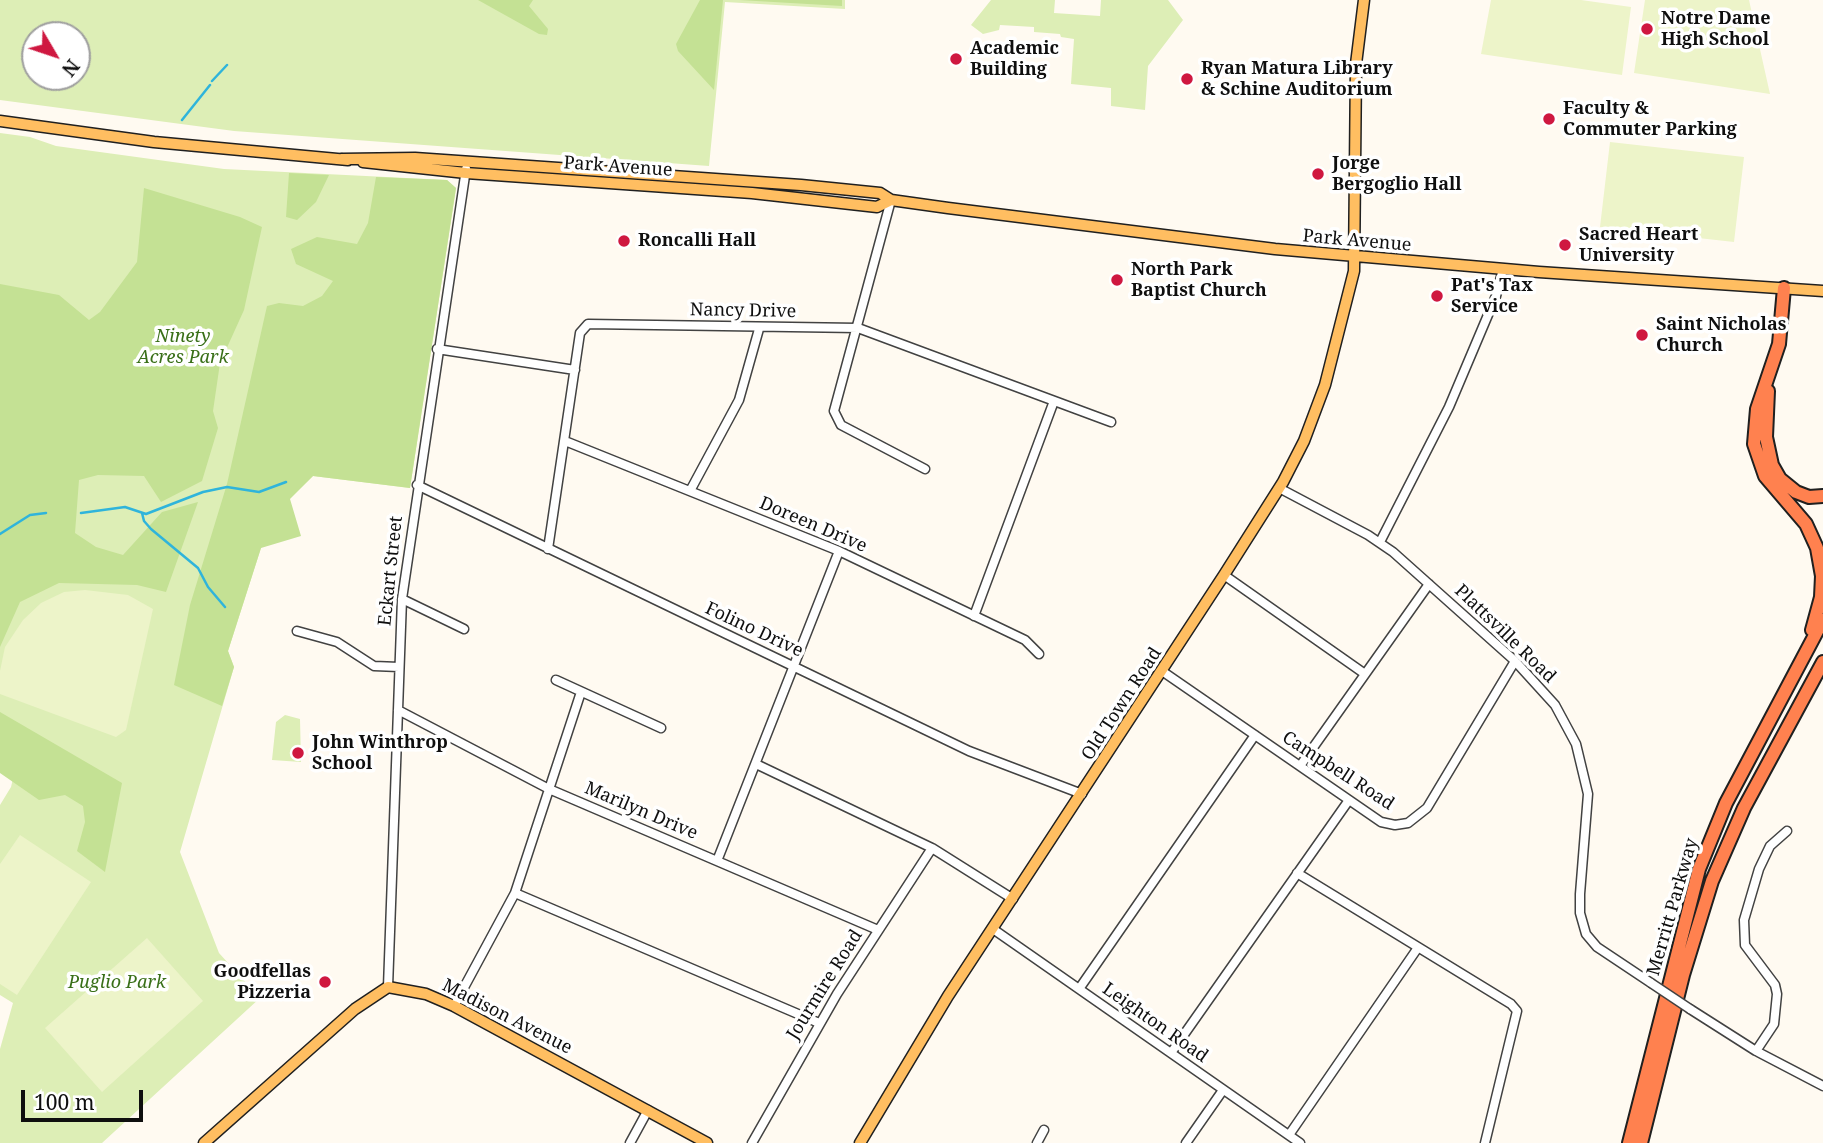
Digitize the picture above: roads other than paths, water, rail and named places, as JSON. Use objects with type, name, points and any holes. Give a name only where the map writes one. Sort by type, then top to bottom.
[{"type":"highway","points":[[1784,288],[1779,344],[1754,422],[1757,455],[1774,489],[1797,512],[1812,535],[1822,576],[1821,597],[1804,657]]},
{"type":"highway","points":[[1769,377],[1766,437],[1772,465],[1780,479],[1796,492],[1823,496]]},
{"type":"highway","name":"Merritt Parkway","points":[[1629,1143],[1699,869],[1726,803],[1823,620]]},
{"type":"highway","name":"Merritt Parkway","points":[[1641,1143],[1683,975],[1712,881],[1744,808],[1823,662]]},
{"type":"main road","name":"Old Town Road","points":[[860,1143],[948,996],[1279,488],[1317,410],[1354,271],[1356,64],[1364,0]]},
{"type":"main road","name":"Park Avenue","points":[[0,121],[179,144],[342,159],[698,176],[880,193],[891,200],[1355,257],[1823,291]]},
{"type":"main road","name":"Park Avenue","points":[[466,167],[877,207],[891,200]]},
{"type":"main road","points":[[698,176],[701,189]]},
{"type":"main road","points":[[204,1143],[355,1009],[388,987]]},
{"type":"main road","name":"Madison Avenue","points":[[388,987],[426,994],[454,1006],[707,1143]]},
{"type":"street","name":"Eckart Street","points":[[388,987],[402,599],[466,167]]},
{"type":"street","points":[[891,200],[835,406],[837,422],[925,468]]},
{"type":"street","points":[[1380,542],[1449,407],[1496,296],[1503,269]]},
{"type":"street","name":"Nancy Drive","points":[[548,549],[580,332],[588,324],[759,329],[858,328],[1111,422]]},
{"type":"street","points":[[690,491],[739,400],[759,329]]},
{"type":"street","points":[[437,349],[575,370]]},
{"type":"street","points":[[974,616],[1054,401]]},
{"type":"street","name":"Doreen Drive","points":[[565,441],[839,551],[1025,640],[1039,654]]},
{"type":"street","name":"Folino Drive","points":[[417,485],[969,751],[1082,794]]},
{"type":"street","name":"Plattsville Road","points":[[1279,488],[1380,542],[1515,661],[1555,705],[1582,762],[1588,794],[1580,913],[1586,934],[1597,947],[1756,1051],[1823,1086]]},
{"type":"street","points":[[717,861],[839,551]]},
{"type":"street","points":[[1224,575],[1365,674]]},
{"type":"street","points":[[1300,766],[1429,584]]},
{"type":"street","points":[[402,599],[464,629]]},
{"type":"street","points":[[297,631],[337,642],[374,666],[399,667]]},
{"type":"street","name":"Campbell Road","points":[[1162,671],[1388,824],[1408,823],[1422,814],[1515,661]]},
{"type":"street","points":[[556,680],[661,728]]},
{"type":"street","points":[[454,1006],[516,893],[581,692]]},
{"type":"street","name":"Marilyn Drive","points":[[398,710],[548,789],[878,930]]},
{"type":"street","points":[[1079,989],[1255,735]]},
{"type":"street","points":[[756,764],[932,848],[1013,899]]},
{"type":"street","points":[[1171,1053],[1349,800]]},
{"type":"street","points":[[1756,1051],[1774,1024],[1777,994],[1775,985],[1745,944],[1744,920],[1759,869],[1770,846],[1787,831]]},
{"type":"street","name":"Jourmire Road","points":[[752,1143],[819,1023],[932,848]]},
{"type":"street","points":[[1297,873],[1511,1004],[1517,1011],[1485,1143]]},
{"type":"street","points":[[516,893],[819,1023]]},
{"type":"street","name":"Leighton Road","points":[[993,929],[1300,1143]]},
{"type":"street","points":[[1289,1135],[1418,949]]},
{"type":"street","points":[[1186,1143],[1223,1090]]},
{"type":"street","points":[[630,1143],[648,1110]]},
{"type":"street","points":[[1037,1143],[1044,1130]]},
{"type":"waterway","points":[[212,81],[227,65]]},
{"type":"waterway","points":[[182,120],[210,85]]},
{"type":"waterway","points":[[81,513],[125,507],[146,514],[203,492],[227,487],[259,492],[286,482]]},
{"type":"waterway","points":[[0,534],[30,515],[46,513]]},
{"type":"waterway","points":[[142,513],[144,521],[151,529],[198,568],[208,587],[225,607]]},
{"type":"place","name":"Notre Dame High School","points":[[1647,29]]},
{"type":"place","name":"Academic Building","points":[[956,59]]},
{"type":"place","name":"Ryan Matura Library & Schine Auditorium","points":[[1187,79]]},
{"type":"place","name":"Faculty & Commuter Parking","points":[[1549,119]]},
{"type":"place","name":"Jorge Bergoglio Hall","points":[[1318,174]]},
{"type":"place","name":"Roncalli Hall","points":[[624,241]]},
{"type":"place","name":"Sacred Heart University","points":[[1565,245]]},
{"type":"place","name":"North Park Baptist Church","points":[[1117,280]]},
{"type":"place","name":"Pat's Tax Service","points":[[1437,296]]},
{"type":"place","name":"Saint Nicholas Church","points":[[1642,335]]},
{"type":"place","name":"John Winthrop School","points":[[298,753]]},
{"type":"place","name":"Goodfellas Pizzeria","points":[[325,982]]},
{"type":"park label","name":"Ninety Acres Park","points":[[183,347]]},
{"type":"park label","name":"Puglio Park","points":[[117,983]]}]
